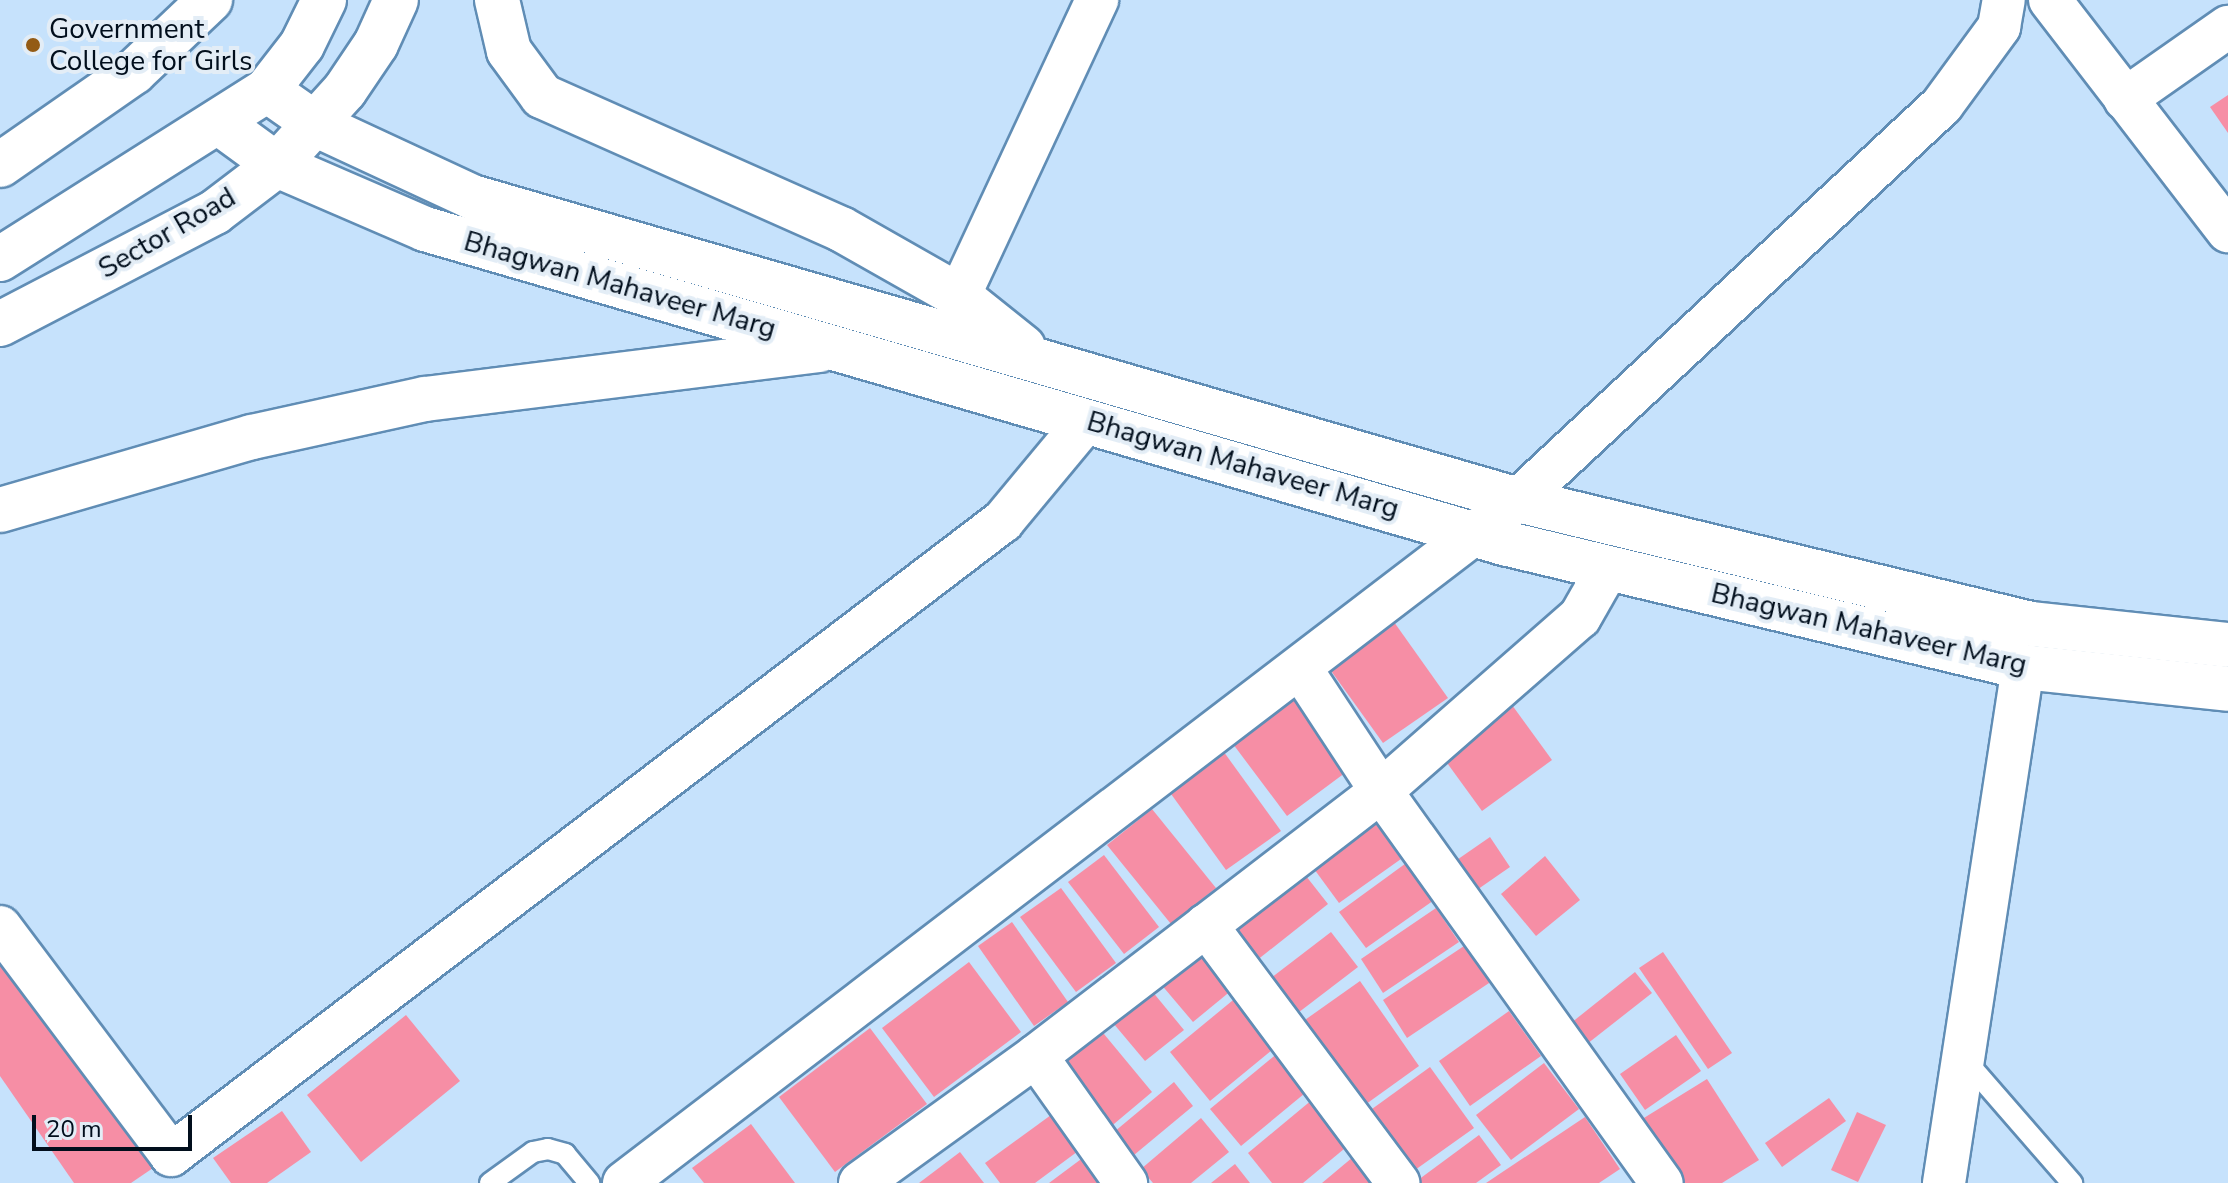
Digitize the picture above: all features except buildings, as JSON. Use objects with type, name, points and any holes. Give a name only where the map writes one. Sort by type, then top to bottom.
[{"type":"street","points":[[0,165],[134,72],[210,0]]},
{"type":"street","points":[[0,259],[267,90],[302,45],[324,0]]},
{"type":"street","name":"Sector Road","points":[[0,324],[215,212],[277,165],[317,125],[376,44],[396,0]]},
{"type":"street","points":[[497,0],[509,51],[542,96],[841,229],[959,296],[1042,362]]},
{"type":"street","points":[[959,296],[1097,0]]},
{"type":"street","points":[[624,1183],[1301,669],[1518,500],[1942,105],[1999,27],[2004,0]]},
{"type":"street","points":[[2050,0],[2228,231]]},
{"type":"street","points":[[2125,99],[2228,27]]},
{"type":"street","name":"Bhagwan Mahaveer Marg","points":[[267,90],[317,125],[472,197],[1518,500],[2031,624],[2228,645]]},
{"type":"street","name":"Bhagwan Mahaveer Marg","points":[[218,122],[277,165],[425,229],[1086,421],[1608,568],[2023,667],[2228,689]]},
{"type":"street","points":[[0,510],[252,437],[425,399],[838,348]]},
{"type":"street","points":[[0,927],[171,1155],[1003,521],[1086,421]]},
{"type":"street","points":[[864,1182],[1036,1056],[1381,791],[1580,617],[1608,568]]},
{"type":"street","points":[[1944,1183],[1966,1061],[2023,667]]},
{"type":"street","points":[[1301,669],[1381,791],[1662,1183]]},
{"type":"street","points":[[1206,925],[1398,1183]]},
{"type":"street","points":[[1036,1056],[1126,1183]]},
{"type":"lane","points":[[1966,1061],[2072,1183]]},
{"type":"lane","points":[[490,1183],[533,1152],[548,1149],[565,1154],[589,1183]]},
{"type":"place","name":"Government College for Girls","points":[[33,45]]}]
